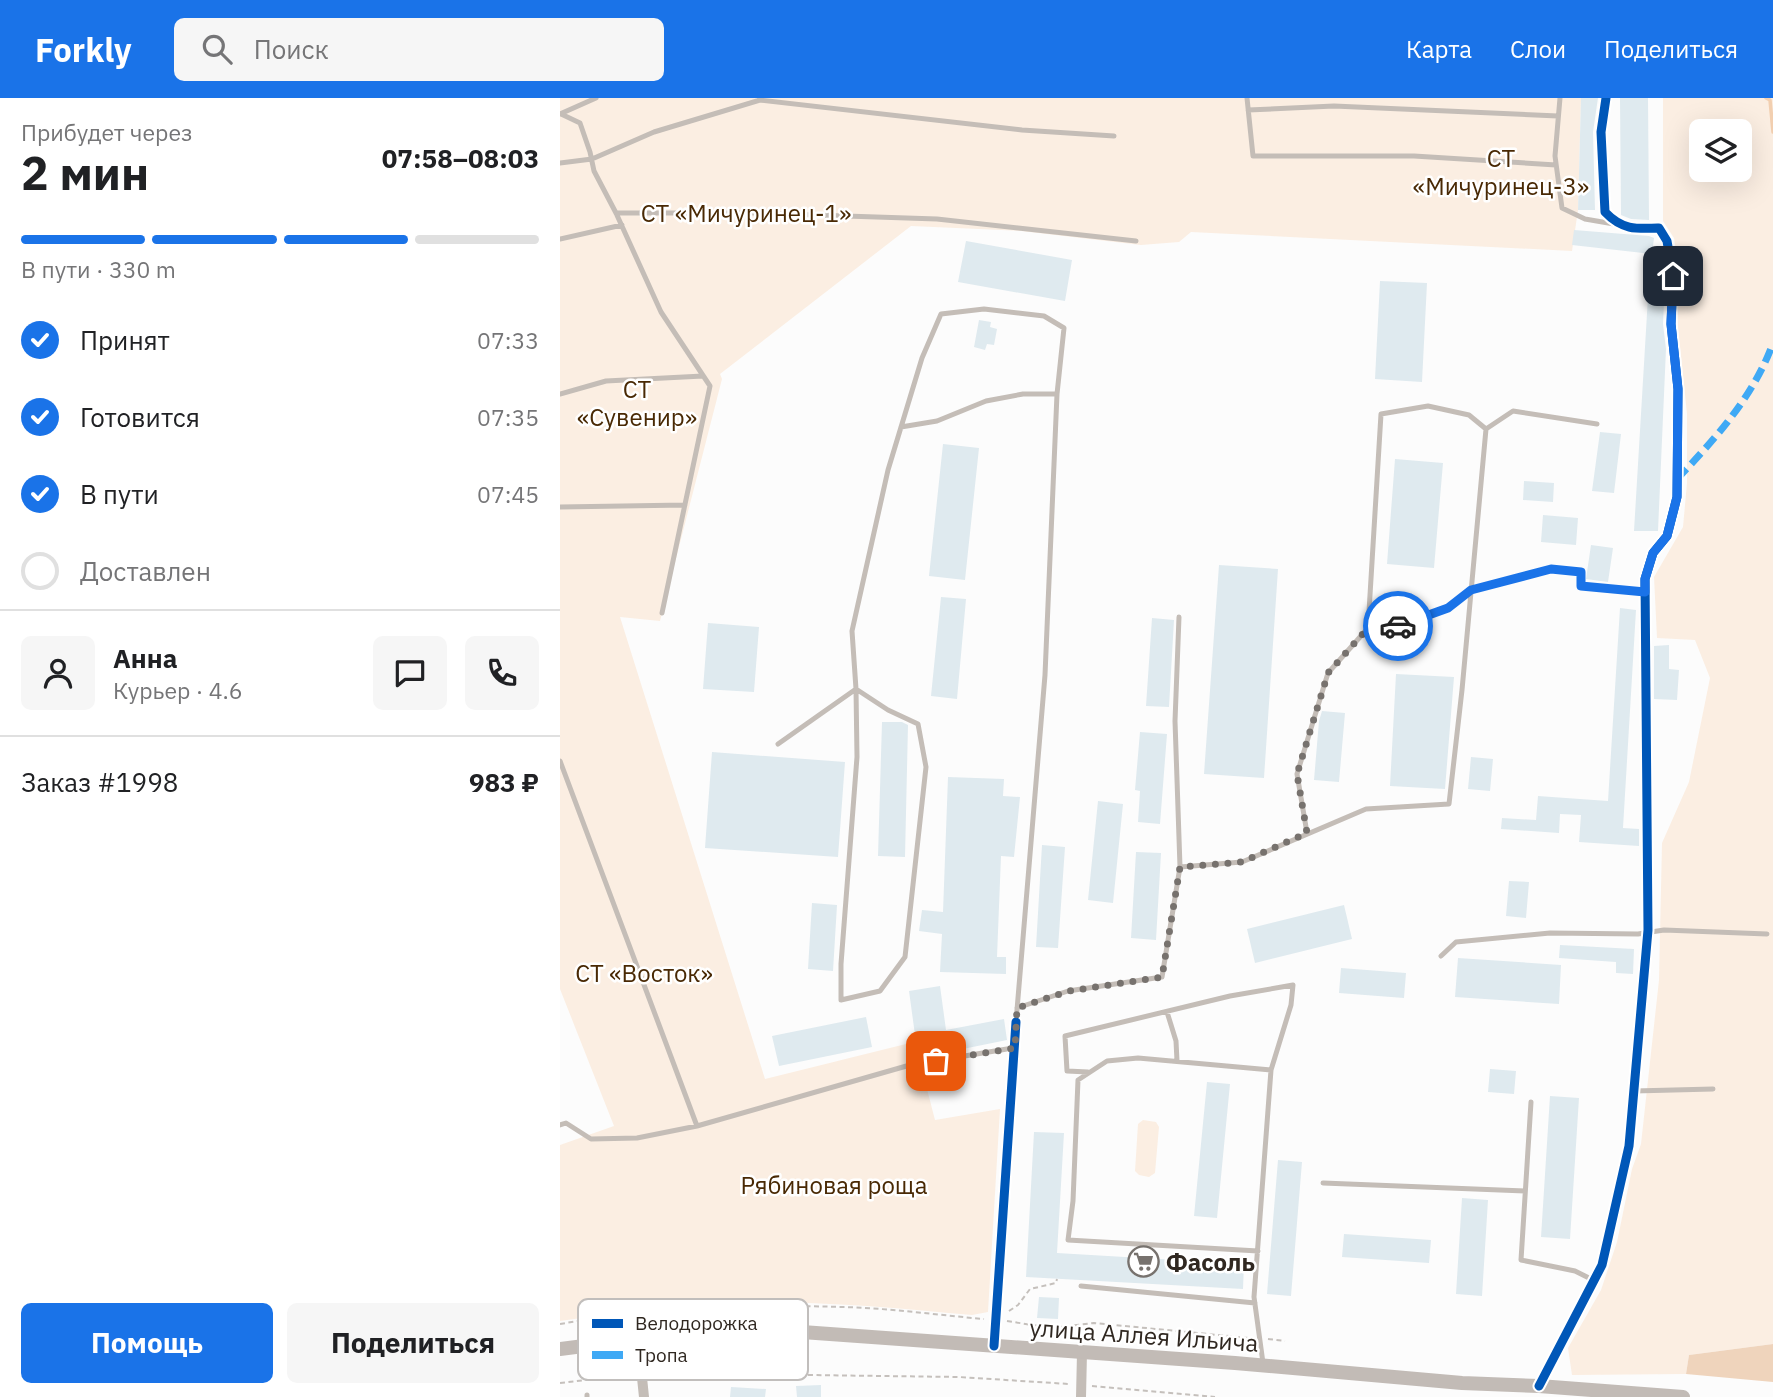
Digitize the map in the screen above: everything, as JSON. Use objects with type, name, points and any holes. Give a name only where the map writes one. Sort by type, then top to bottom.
[{"type":"main road","name":"улица Аллея Ильича","points":[[808,1332],[1462,1383],[1511,1391],[1539,1386],[1683,1397]]},
{"type":"main road","name":"улица Аллея Ильича","points":[[560,1349],[578,1347]]},
{"type":"street","points":[[1539,1386],[1602,1265],[1629,1146],[1648,930],[1645,579],[1653,553],[1667,536],[1677,497],[1678,389],[1671,324],[1673,276],[1667,241],[1659,228],[1638,229],[1617,224],[1605,212],[1601,132],[1606,98]]},
{"type":"street","points":[[994,1346],[1016,1022]]},
{"type":"street","points":[[1081,1391],[1082,1353]]},
{"type":"lane","points":[[561,114],[596,98]]},
{"type":"lane","points":[[560,163],[592,159],[654,132],[766,98]]},
{"type":"lane","points":[[1247,98],[1253,156],[1415,156],[1556,165]]},
{"type":"lane","points":[[1560,98],[1556,165],[1562,208],[1585,219],[1617,224]]},
{"type":"lane","points":[[759,100],[1021,130],[1114,136]]},
{"type":"lane","points":[[1248,110],[1334,106],[1558,117]]},
{"type":"lane","points":[[561,114],[580,122],[594,171],[662,312],[710,386],[662,613]]},
{"type":"lane","points":[[616,213],[758,213],[937,219],[1136,241]]},
{"type":"lane","points":[[560,239],[622,225]]},
{"type":"lane","points":[[856,689],[888,710],[918,724],[926,767],[905,957],[880,991],[841,1000],[841,964],[858,757],[852,631],[888,470],[922,358],[941,314],[984,309],[1044,316],[1064,328],[1057,394],[1045,675],[1016,1022]]},
{"type":"lane","points":[[560,394],[606,381],[704,376]]},
{"type":"lane","points":[[901,427],[937,421],[986,401],[1023,394],[1057,394]]},
{"type":"lane","points":[[1307,833],[1297,774],[1328,673],[1368,628],[1381,414],[1428,406],[1469,415],[1486,429]]},
{"type":"lane","points":[[1486,429],[1514,411],[1597,424]]},
{"type":"lane","points":[[1180,867],[1242,862],[1366,809],[1448,804],[1486,429]]},
{"type":"lane","points":[[560,507],[685,505]]},
{"type":"lane","points":[[1368,628],[1404,626],[1448,608],[1471,590],[1551,569],[1581,572],[1581,586],[1645,592]]},
{"type":"lane","points":[[1017,1008],[1069,991],[1162,977],[1180,867],[1175,721],[1179,617]]},
{"type":"lane","points":[[778,744],[856,689]]},
{"type":"lane","points":[[560,761],[697,1126]]},
{"type":"lane","points":[[1441,956],[1456,942],[1550,933],[1637,934],[1648,930],[1767,933]]},
{"type":"lane","points":[[1089,1072],[1067,1071],[1065,1037],[1230,996],[1293,985],[1291,1005],[1271,1070],[1255,1304],[1264,1367]]},
{"type":"lane","points":[[1167,1012],[1176,1041],[1177,1061]]},
{"type":"lane","points":[[560,1125],[566,1123],[591,1139],[637,1138],[697,1126],[910,1065],[1015,1048]]},
{"type":"lane","points":[[1258,1251],[1068,1240],[1073,1201],[1078,1080],[1107,1061],[1138,1058],[1271,1070]]},
{"type":"lane","points":[[1634,1091],[1713,1089]]},
{"type":"lane","points":[[1531,1102],[1521,1260],[1574,1271],[1593,1280]]},
{"type":"lane","points":[[1323,1183],[1525,1191]]},
{"type":"lane","points":[[1081,1286],[1255,1304]]},
{"type":"path","points":[[997,1320],[1018,1305],[1030,1289],[1056,1283],[1057,1279]]},
{"type":"path","points":[[808,1307],[844,1307],[997,1320],[1051,1328],[1094,1323],[1285,1341]]},
{"type":"path","points":[[560,1324],[578,1321]]},
{"type":"path","points":[[808,1375],[959,1377],[1081,1391],[1215,1397]]},
{"type":"path","points":[[560,1383],[584,1380]]},
{"type":"green space","points":[[560,98],[1581,98],[1578,210],[1572,251],[1191,232],[1179,242],[1141,245],[1021,231],[911,226],[720,374],[722,379],[660,621],[620,617],[765,1079],[910,1043],[920,1062],[935,1120],[1000,1109],[988,1312],[972,1315],[808,1303],[808,1299],[578,1299],[578,1318],[560,1321],[560,1145],[614,1126],[560,989]]},
{"type":"green space","points":[[1663,98],[1773,98],[1773,1344],[1689,1355],[1686,1374],[1572,1375],[1568,1348],[1601,1290],[1617,1242],[1632,1169],[1641,1144],[1659,980],[1662,843],[1689,782],[1710,678],[1695,640],[1657,638],[1654,577],[1683,527],[1687,483],[1687,414],[1676,308],[1678,263],[1674,238],[1663,221]]},
{"type":"green space","points":[[1143,1120],[1156,1122],[1159,1127],[1155,1173],[1149,1177],[1139,1175],[1135,1171],[1138,1124]]},
{"type":"shaded area","points":[[1773,1344],[1773,1382],[1686,1374],[1689,1355]]},
{"type":"building","points":[[1581,98],[1598,98],[1593,132],[1595,210],[1578,210]]},
{"type":"building","points":[[1620,98],[1648,98],[1649,220],[1631,219],[1621,215]]},
{"type":"building","points":[[1574,230],[1649,236],[1654,238],[1652,254],[1572,245]]},
{"type":"building","points":[[966,241],[1072,260],[1065,301],[958,282]]},
{"type":"building","points":[[1649,280],[1665,281],[1663,324],[1666,349],[1658,531],[1634,531]]},
{"type":"building","points":[[1380,281],[1427,283],[1422,382],[1375,379]]},
{"type":"building","points":[[979,320],[991,322],[990,327],[997,329],[994,345],[987,344],[985,350],[974,347]]},
{"type":"building","points":[[1600,432],[1621,434],[1614,493],[1592,491]]},
{"type":"building","points":[[943,444],[979,448],[965,580],[929,576]]},
{"type":"building","points":[[1395,459],[1443,463],[1434,568],[1387,564]]},
{"type":"building","points":[[1524,481],[1554,483],[1553,502],[1523,500]]},
{"type":"building","points":[[1543,515],[1578,518],[1576,545],[1541,542]]},
{"type":"building","points":[[1591,545],[1613,548],[1608,582],[1586,579]]},
{"type":"building","points":[[1219,565],[1278,569],[1264,778],[1204,774]]},
{"type":"building","points":[[941,597],[966,599],[957,699],[931,696]]},
{"type":"building","points":[[1620,608],[1636,610],[1623,828],[1639,829],[1639,846],[1579,842],[1581,815],[1560,814],[1559,833],[1501,829],[1502,818],[1536,820],[1538,796],[1608,801]]},
{"type":"building","points":[[1152,618],[1174,620],[1169,707],[1146,706]]},
{"type":"building","points":[[708,623],[759,627],[754,692],[703,689]]},
{"type":"building","points":[[1669,645],[1669,669],[1679,670],[1677,700],[1654,699],[1654,646]]},
{"type":"building","points":[[1396,674],[1454,677],[1445,789],[1390,786]]},
{"type":"building","points":[[1322,711],[1345,713],[1339,782],[1314,780]]},
{"type":"building","points":[[882,722],[902,722],[908,725],[905,857],[878,856]]},
{"type":"building","points":[[1140,732],[1167,734],[1160,824],[1138,822],[1140,791],[1135,790]]},
{"type":"building","points":[[712,752],[845,762],[838,857],[705,848]]},
{"type":"building","points":[[1471,757],[1493,759],[1490,791],[1468,789]]},
{"type":"building","points":[[948,777],[1004,779],[1003,796],[1020,797],[1014,857],[1001,856],[997,957],[1006,957],[1006,974],[940,972],[942,934],[919,931],[922,910],[943,912]]},
{"type":"building","points":[[1098,801],[1123,804],[1113,903],[1088,900]]},
{"type":"building","points":[[1042,845],[1065,847],[1058,948],[1036,947]]},
{"type":"building","points":[[1136,852],[1161,853],[1156,940],[1131,938]]},
{"type":"building","points":[[1509,881],[1529,882],[1526,918],[1506,916]]},
{"type":"building","points":[[812,903],[837,905],[833,971],[808,969]]},
{"type":"building","points":[[1344,905],[1352,939],[1255,963],[1247,929]]},
{"type":"building","points":[[1560,945],[1634,949],[1633,974],[1616,973],[1616,962],[1559,958]]},
{"type":"building","points":[[1458,958],[1561,965],[1559,1004],[1455,997]]},
{"type":"building","points":[[1341,968],[1406,973],[1404,998],[1339,993]]},
{"type":"building","points":[[940,986],[946,1030],[1004,1019],[1007,1040],[948,1052],[944,1031],[915,1035],[909,991]]},
{"type":"building","points":[[866,1017],[872,1047],[779,1066],[772,1036]]},
{"type":"building","points":[[1490,1069],[1516,1071],[1514,1094],[1488,1092]]},
{"type":"building","points":[[1207,1082],[1230,1084],[1217,1218],[1194,1216]]},
{"type":"building","points":[[1550,1096],[1579,1098],[1570,1239],[1541,1237]]},
{"type":"building","points":[[1034,1132],[1064,1133],[1057,1253],[1244,1264],[1243,1289],[1026,1277]]},
{"type":"building","points":[[1278,1160],[1302,1162],[1291,1296],[1267,1294]]},
{"type":"building","points":[[1462,1198],[1488,1200],[1482,1296],[1456,1294]]},
{"type":"building","points":[[1344,1234],[1431,1240],[1429,1263],[1342,1257]]},
{"type":"building","points":[[1039,1297],[1059,1298],[1058,1319],[1037,1318]]},
{"type":"building","points":[[821,1385],[821,1397],[797,1397],[796,1386]]},
{"type":"building","points":[[731,1387],[766,1389],[765,1397],[730,1397]]},
{"type":"waterway","points":[[1766,98],[1770,100],[1773,132]]},
{"type":"marked path","points":[[1677,479],[1732,416],[1755,381],[1773,343]]},
{"type":"cycle path","points":[[1539,1386],[1602,1265],[1629,1146],[1648,930],[1645,579],[1653,553],[1667,536],[1677,497],[1678,389],[1671,324],[1673,276],[1667,241],[1659,228],[1623,225],[1605,212],[1601,132],[1606,98]]},
{"type":"cycle path","points":[[994,1346],[1016,1022]]},
{"type":"way so far","points":[[936,1061],[1015,1048],[1017,1008],[1069,991],[1162,977],[1180,867],[1242,862],[1307,833],[1297,774],[1328,673],[1368,628],[1398,626]]},
{"type":"place","name":"Фасоль","points":[[1143,1262]]},
{"type":"route","points":[[1398,626],[1448,608],[1471,590],[1551,569],[1581,572],[1581,586],[1645,592],[1645,579],[1653,553],[1667,536],[1677,497],[1678,389],[1671,324],[1673,276]]},
{"type":"park label","name":"СТ «Мичуринец-3»","points":[[1501,172]]},
{"type":"park label","name":"СТ «Мичуринец-1»","points":[[746,213]]},
{"type":"park label","name":"СТ «Сувенир»","points":[[637,403]]},
{"type":"park label","name":"СТ «Восток»","points":[[644,973]]},
{"type":"park label","name":"Рябиновая роща","points":[[834,1185]]}]
